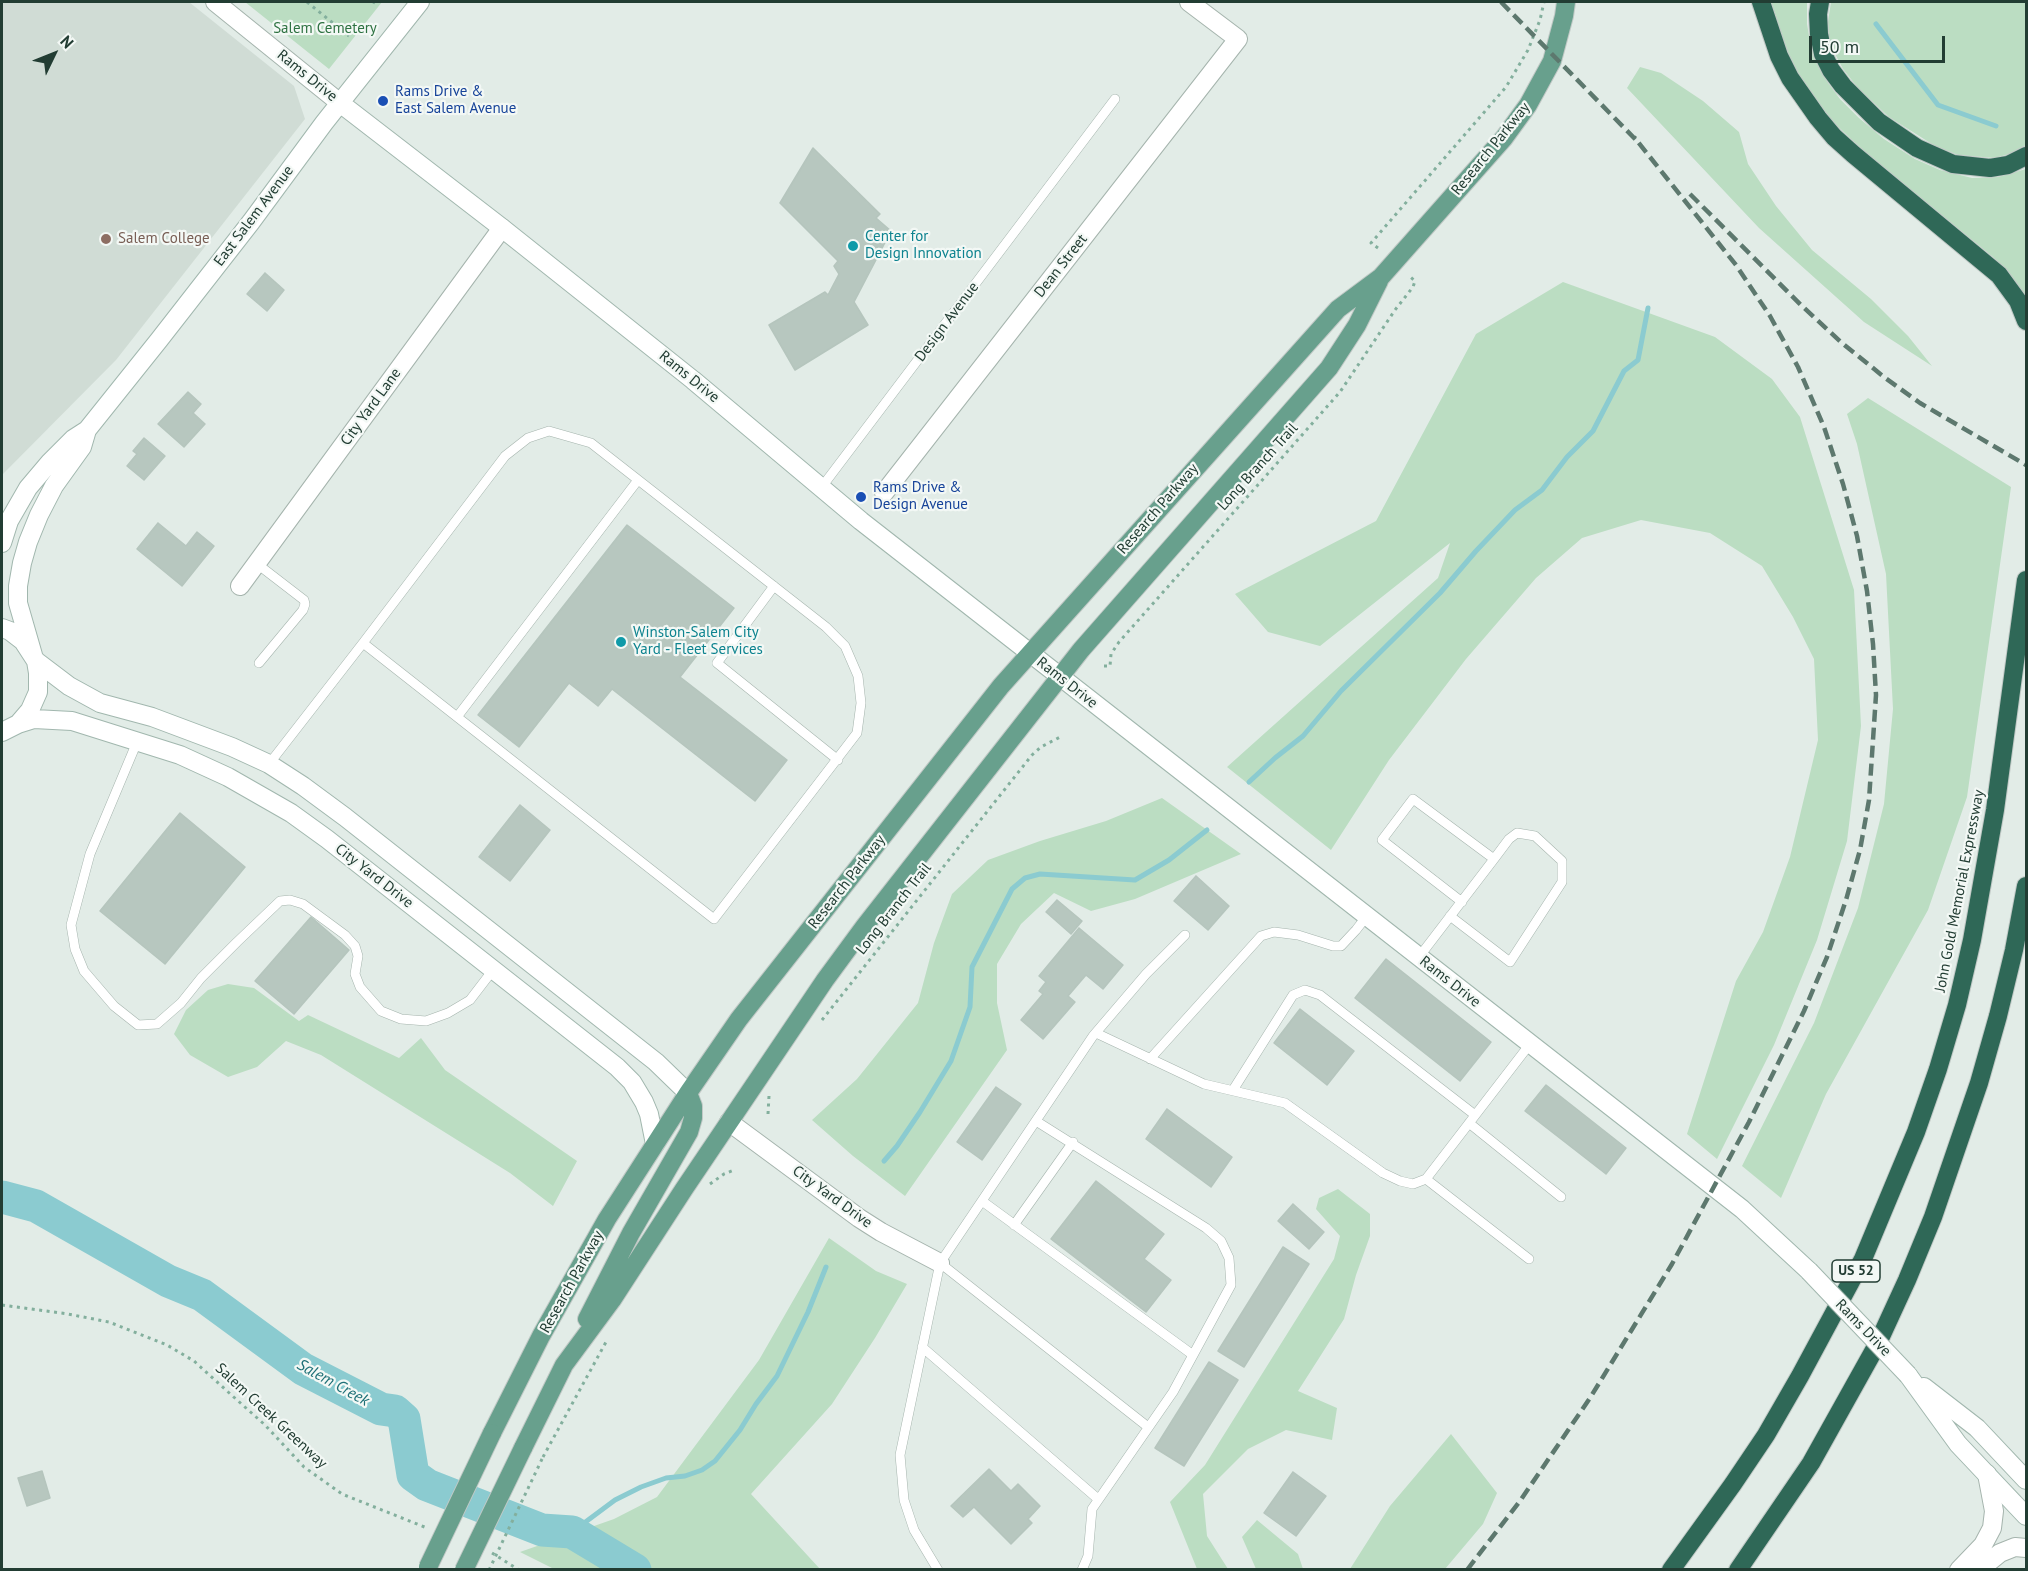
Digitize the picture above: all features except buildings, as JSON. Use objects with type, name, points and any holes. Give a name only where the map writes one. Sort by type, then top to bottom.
[{"type":"highway","points":[[1761,2],[1779,56],[1794,84],[1818,118],[1853,154],[1999,275],[2018,301],[2026,321]]},
{"type":"highway","points":[[1820,2],[1819,34],[1823,54],[1843,86],[1879,122],[1917,148],[1953,164],[1990,168],[2008,165],[2026,156]]},
{"type":"highway","name":"John Gold Memorial Expressway","points":[[1671,1569],[1766,1435],[1805,1367],[1863,1259],[1916,1132],[1954,1016],[1972,940],[1995,810],[2026,580]]},
{"type":"highway","points":[[1738,1569],[1777,1514],[1822,1443],[1878,1343],[1907,1280],[1940,1198],[1979,1083],[2001,1005],[2026,886]]},
{"type":"main road","name":"Rams Drive","points":[[215,2],[693,380],[821,488],[1060,677],[1742,1209],[1809,1271],[1908,1375],[1958,1444],[2026,1516]]},
{"type":"main road","name":"East Salem Avenue","points":[[2,543],[9,521],[28,488],[73,439],[87,430],[420,2]]},
{"type":"main road","name":"Dean Street","points":[[884,493],[1238,39],[1189,2]]},
{"type":"main road","name":"Research Parkway","points":[[427,1568],[492,1433],[573,1278],[655,1144],[746,1010],[993,695],[1338,309],[1381,277],[1504,138],[1528,105],[1552,62],[1566,2]]},
{"type":"main road","name":"City Yard Lane","points":[[240,586],[502,228]]},
{"type":"main road","name":"Research Parkway","points":[[464,1569],[564,1365],[612,1300],[825,980],[1060,677],[1316,384],[1357,325],[1381,277]]},
{"type":"main road","name":"East Salem Avenue","points":[[18,724],[30,710],[38,692],[38,673],[18,603],[22,562],[39,514],[54,486],[82,447],[87,430]]},
{"type":"main road","name":"City Yard Drive","points":[[2,628],[23,641],[34,658],[69,686],[100,703],[177,725],[232,747],[269,764],[303,786],[656,1062],[688,1093]]},
{"type":"main road","name":"City Yard Drive","points":[[18,724],[34,719],[72,721],[180,755],[228,777],[291,813],[617,1067],[633,1082],[649,1113],[655,1144]]},
{"type":"main road","points":[[2,732],[18,724]]},
{"type":"main road","points":[[564,1365],[631,1233],[689,1132],[693,1118],[693,1106],[688,1093]]},
{"type":"main road","name":"City Yard Drive","points":[[729,1122],[859,1218],[940,1263]]},
{"type":"main road","name":"Rams Drive","points":[[1908,1375],[1977,1428],[2026,1480]]},
{"type":"main road","points":[[1959,1569],[1986,1542],[1992,1528],[1994,1511],[1987,1474]]},
{"type":"main road","points":[[1979,1569],[2000,1553],[2015,1547],[2026,1548]]},
{"type":"lane","name":"Design Avenue","points":[[821,488],[1116,99]]},
{"type":"lane","points":[[269,764],[505,456],[528,438],[549,431],[591,443],[826,627],[845,646],[858,676],[861,703],[857,733],[714,919],[363,644]]},
{"type":"lane","points":[[457,717],[638,480]]},
{"type":"lane","points":[[256,563],[304,600],[305,604],[303,610],[259,663]]},
{"type":"lane","points":[[774,586],[717,663],[838,760]]},
{"type":"lane","points":[[137,742],[90,854],[71,925],[75,949],[84,971],[114,1006],[138,1025],[157,1024],[181,1003],[215,964],[280,901],[290,900],[303,904],[345,935],[355,946],[358,956],[355,974],[360,987],[381,1011],[401,1019],[426,1022],[448,1013],[470,1000],[493,970]]},
{"type":"lane","points":[[1461,902],[1382,840],[1413,799],[1494,859]]},
{"type":"lane","points":[[1419,957],[1450,916],[1494,859],[1517,833],[1535,836],[1562,861],[1562,882],[1509,962],[1450,916]]},
{"type":"lane","points":[[1150,1059],[1261,936],[1274,932],[1298,935],[1333,946],[1341,946],[1366,917]]},
{"type":"lane","points":[[938,1569],[914,1530],[907,1510],[900,1455],[940,1263],[1096,1033],[1146,974],[1185,935]]},
{"type":"lane","points":[[1233,1090],[1293,995],[1305,990],[1320,995],[1475,1115]]},
{"type":"lane","points":[[1096,1033],[1204,1084],[1285,1103],[1383,1173],[1413,1184],[1426,1179],[1530,1044]]},
{"type":"lane","points":[[1036,1120],[1206,1228],[1221,1241],[1229,1258],[1231,1284],[1173,1392],[1092,1509],[1088,1556],[1082,1569]]},
{"type":"lane","points":[[1469,1124],[1561,1197]]},
{"type":"lane","points":[[1014,1225],[1073,1142]]},
{"type":"lane","points":[[1426,1179],[1529,1259]]},
{"type":"lane","points":[[982,1201],[1193,1355]]},
{"type":"lane","points":[[940,1263],[1148,1427]]},
{"type":"lane","points":[[922,1347],[1098,1498]]},
{"type":"path","points":[[307,2],[349,36]]},
{"type":"path","points":[[1378,248],[1371,243],[1506,87],[1528,50],[1540,21],[1544,2]]},
{"type":"path","name":"Long Branch Trail","points":[[1104,666],[1110,666],[1111,654],[1119,642],[1340,392],[1413,287],[1415,281],[1408,275]]},
{"type":"path","name":"Long Branch Trail","points":[[820,1022],[1032,755],[1041,747],[1062,736]]},
{"type":"path","points":[[768,1114],[770,1093]]},
{"type":"path","name":"Salem Creek Greenway","points":[[2,1305],[109,1322],[167,1345],[194,1361],[265,1425],[304,1467],[342,1494],[436,1531]]},
{"type":"path","points":[[489,1569],[543,1457]]},
{"type":"path","points":[[487,1551],[519,1569]]},
{"type":"shaded area","name":"Salem College","points":[[2,2],[189,2],[294,86],[305,119],[116,360],[2,475]]},
{"type":"green space","name":"Salem Cemetery","points":[[245,2],[382,2],[329,69]]},
{"type":"green space","points":[[1770,2],[1807,2],[1807,24],[1811,47],[1820,69],[1840,99],[1884,139],[1915,159],[1940,170],[1972,178],[1998,177],[2026,169],[2026,300],[2005,269],[1993,257],[1866,153],[1831,120],[1800,78],[1784,44]]},
{"type":"green space","points":[[1831,2],[2026,2],[2026,145],[1995,158],[1958,155],[1935,146],[1889,117],[1858,88],[1843,69],[1834,52],[1828,22]]},
{"type":"green space","points":[[1640,67],[1661,73],[1703,101],[1739,132],[1748,164],[1776,206],[1812,250],[1871,299],[1908,336],[1932,366],[1864,322],[1759,228],[1627,88]]},
{"type":"green space","points":[[1563,282],[1715,337],[1772,379],[1800,417],[1854,590],[1861,726],[1847,841],[1817,940],[1774,1045],[1717,1159],[1687,1134],[1736,981],[1763,932],[1790,857],[1818,740],[1814,659],[1793,617],[1762,566],[1710,533],[1641,520],[1582,538],[1536,578],[1466,659],[1389,760],[1331,850],[1227,767],[1438,578],[1450,543],[1320,646],[1268,632],[1235,594],[1376,521],[1476,334]]},
{"type":"green space","points":[[1868,398],[2011,487],[1967,797],[1928,910],[1826,1094],[1781,1198],[1742,1166],[1814,1023],[1858,908],[1884,804],[1893,709],[1886,574],[1857,444],[1847,414]]},
{"type":"green space","points":[[1162,798],[1241,854],[1135,899],[1091,911],[1054,893],[1021,924],[997,964],[997,1003],[1007,1050],[905,1196],[853,1156],[812,1120],[857,1079],[918,1003],[934,943],[952,894],[988,860],[1106,821]]},
{"type":"green space","points":[[228,984],[254,988],[299,1021],[308,1015],[399,1058],[421,1038],[445,1070],[577,1161],[553,1206],[510,1173],[321,1055],[286,1041],[257,1067],[228,1077],[190,1055],[174,1034],[186,1010],[208,990]]},
{"type":"green space","points":[[1338,1189],[1370,1214],[1370,1236],[1344,1319],[1298,1391],[1337,1408],[1332,1440],[1286,1430],[1248,1449],[1203,1494],[1207,1536],[1228,1569],[1197,1569],[1170,1502],[1205,1465],[1334,1259],[1340,1236],[1316,1209],[1319,1198]]},
{"type":"green space","points":[[829,1238],[876,1271],[907,1284],[832,1404],[751,1494],[820,1569],[554,1569],[520,1552],[614,1519],[657,1497],[759,1360]]},
{"type":"green space","points":[[1451,1434],[1497,1493],[1483,1524],[1445,1569],[1350,1569],[1390,1506]]},
{"type":"green space","points":[[1257,1520],[1298,1554],[1303,1569],[1256,1569],[1242,1537]]},
{"type":"waterway","points":[[1876,24],[1938,105],[1996,126]]},
{"type":"waterway","points":[[1249,782],[1303,736],[1341,691],[1440,593],[1515,510],[1542,490],[1567,457],[1593,431],[1624,371],[1638,360],[1648,308]]},
{"type":"waterway","points":[[884,1161],[920,1112],[951,1061],[970,1007],[972,967],[1012,889],[1025,878],[1040,874],[1135,880],[1169,860],[1207,830]]},
{"type":"waterway","name":"Salem Creek","points":[[2,1197],[36,1206],[168,1281],[202,1295],[303,1369],[381,1409],[395,1411],[404,1419],[413,1475],[427,1485],[542,1530],[572,1532],[635,1570]]},
{"type":"waterway","points":[[572,1532],[615,1500],[641,1487],[666,1478],[685,1476],[702,1470],[715,1461],[740,1430],[777,1376],[808,1312],[826,1267]]},
{"type":"railway","points":[[1501,2],[1639,143]]},
{"type":"railway","points":[[1467,1570],[1520,1501],[1590,1398],[1672,1264],[1749,1122],[1804,1011],[1827,957],[1860,850],[1869,800],[1876,695],[1867,591],[1857,536],[1824,427],[1798,367],[1770,316],[1736,265],[1634,137]]},
{"type":"railway","points":[[1690,194],[1802,306],[1884,377],[1920,403],[2026,465]]},
{"type":"place","name":"Rams Drive & East Salem Avenue","points":[[383,101]]},
{"type":"place","name":"Salem College","points":[[106,239]]},
{"type":"place","name":"Center for Design Innovation","points":[[853,246]]},
{"type":"place","name":"Rams Drive & Design Avenue","points":[[861,497]]},
{"type":"place","name":"Winston-Salem City Yard - Fleet Services","points":[[621,642]]}]
